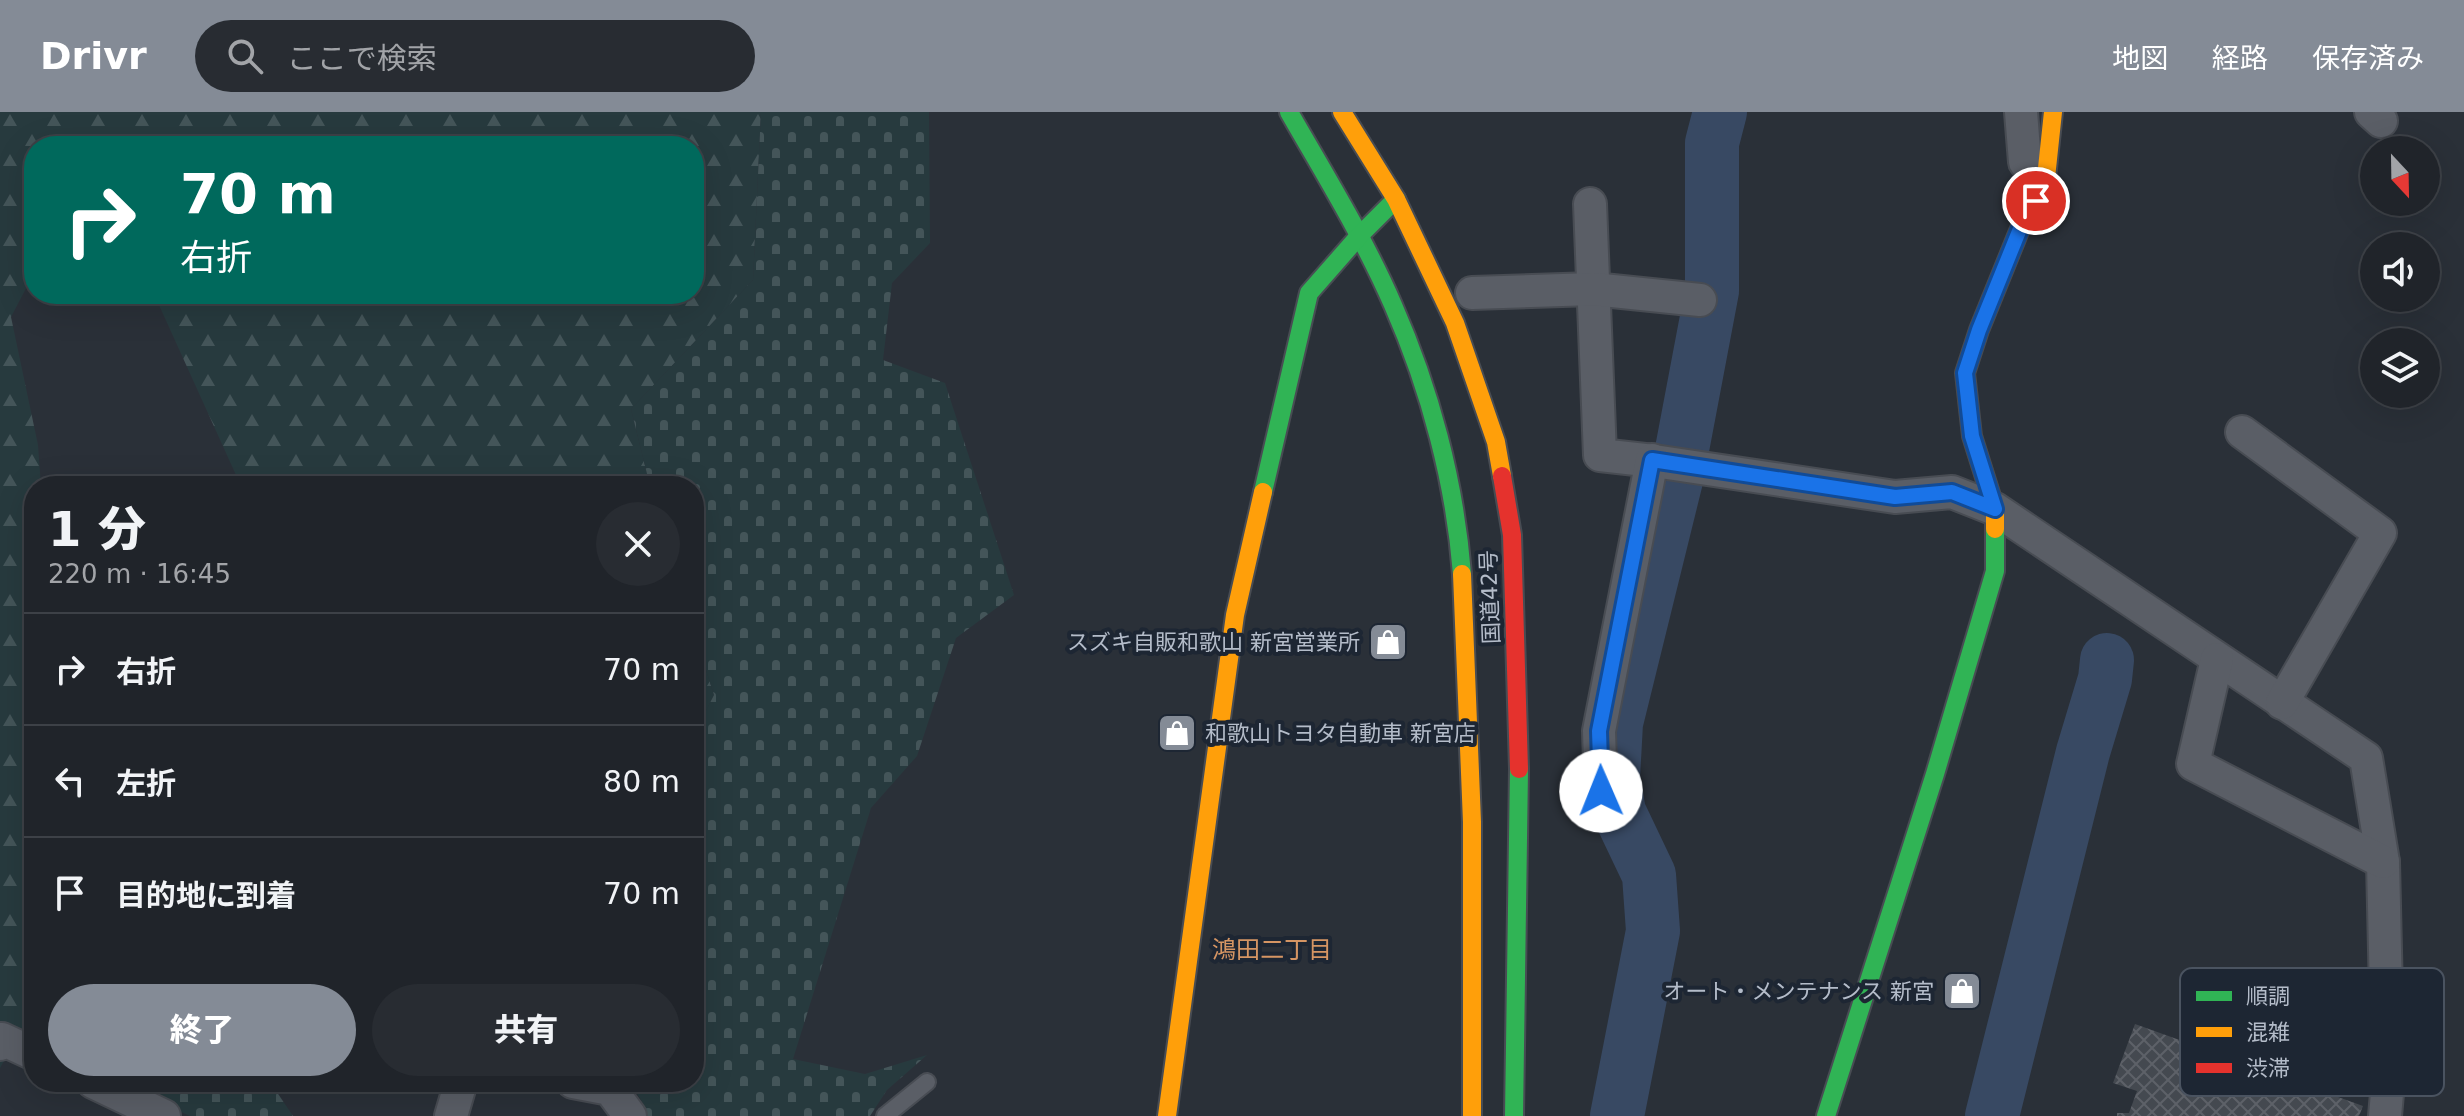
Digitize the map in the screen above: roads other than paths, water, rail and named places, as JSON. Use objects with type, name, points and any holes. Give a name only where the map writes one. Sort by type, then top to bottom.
[{"type":"main road","name":"国道42号","points":[[1289,112],[1359,236],[1393,305],[1427,396],[1458,524],[1466,628],[1472,822],[1472,1116]]},
{"type":"main road","name":"国道42号","points":[[1342,112],[1396,199],[1455,323],[1496,442],[1512,535],[1519,752],[1514,1116]]},
{"type":"main road","points":[[1826,1116],[1935,774],[1995,571],[1995,509],[1972,436],[1965,373],[2026,214],[2045,187],[2053,112]]},
{"type":"main road","points":[[1167,1116],[1235,615],[1309,293],[1396,199]]},
{"type":"street","points":[[2021,112],[2025,162],[2045,187]]},
{"type":"street","points":[[1590,204],[1600,455],[1653,460],[1895,497],[1952,492],[1995,509],[2366,758],[2383,862],[2385,968]]},
{"type":"street","points":[[1472,293],[1593,289],[1700,300]]},
{"type":"street","points":[[2242,432],[2380,533],[2282,703]]},
{"type":"street","points":[[1601,791],[1599,731],[1653,460]]},
{"type":"street","points":[[2217,659],[2193,764],[2383,862]]},
{"type":"street","points":[[0,1044],[2,1039],[24,1049]]},
{"type":"street","points":[[114,1092],[164,1116]]},
{"type":"street","points":[[451,1116],[458,1092]]},
{"type":"street","points":[[612,1092],[630,1116]]},
{"type":"lane","points":[[885,1116],[927,1082]]},
{"type":"waterway","points":[[1617,1116],[1653,931],[1649,875],[1619,812],[1613,778],[1616,723],[1677,476],[1712,291],[1712,143],[1720,112]]},
{"type":"waterway","points":[[1992,1116],[2083,752],[2105,679],[2107,660]]},
{"type":"place","name":"スズキ自販和歌山 新宮営業所","points":[[1388,642]]},
{"type":"place","name":"和歌山トヨタ自動車 新宮店","points":[[1177,733]]},
{"type":"place","name":"オート・メンテナンス 新宮","points":[[1962,991]]},
{"type":"district","name":"鴻田二丁目","points":[[1272,950]]}]
